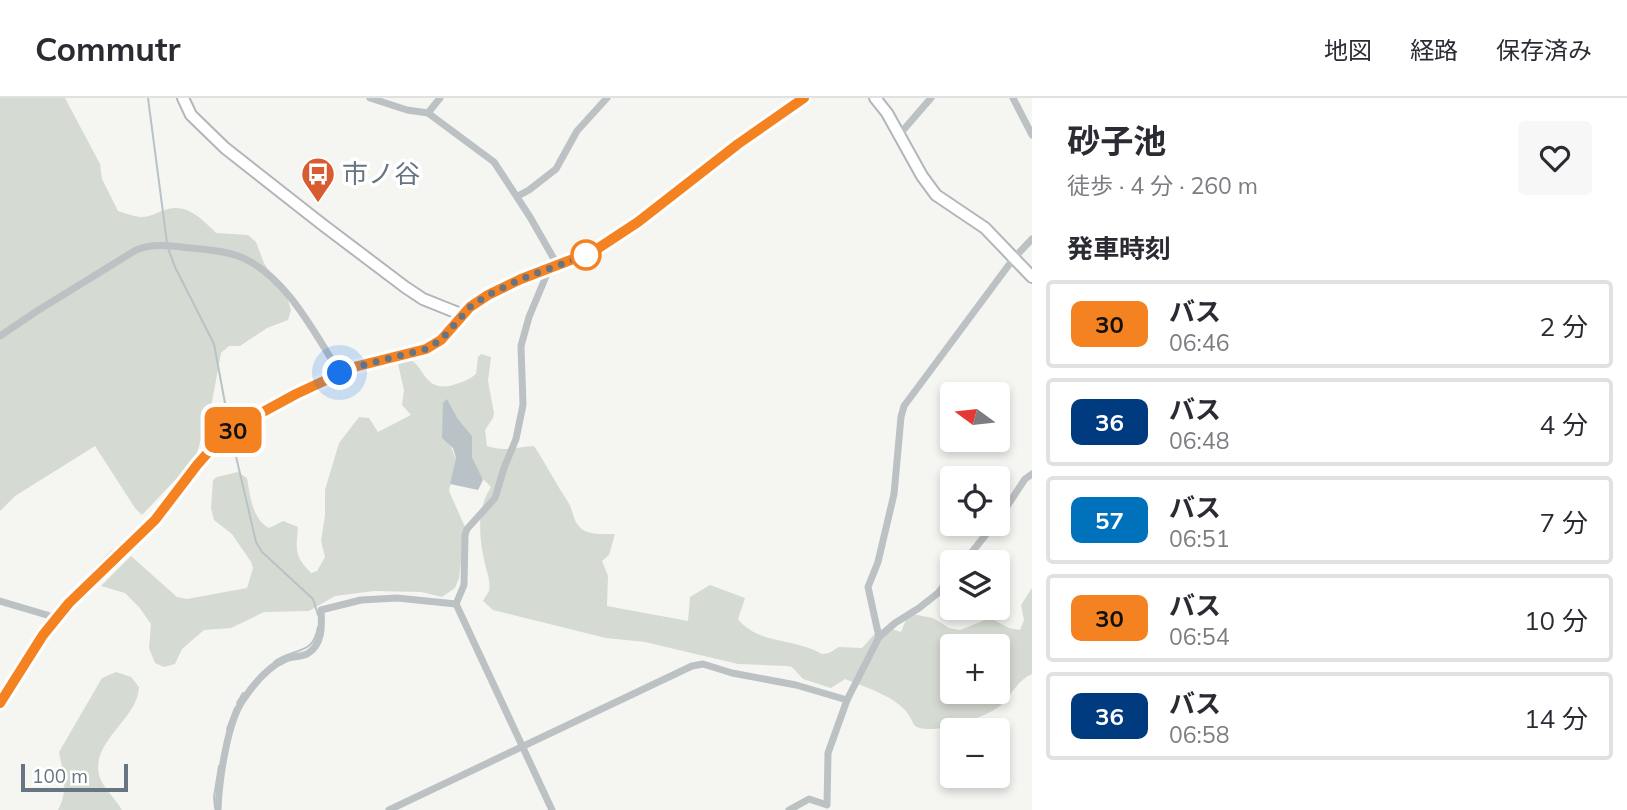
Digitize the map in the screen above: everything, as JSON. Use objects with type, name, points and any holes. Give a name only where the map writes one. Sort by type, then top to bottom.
[{"type":"street","points":[[183,98],[191,115],[225,148],[323,225],[405,287],[424,299],[463,315]]},
{"type":"street","points":[[370,98],[428,113],[494,162],[518,196],[558,266]]},
{"type":"street","points":[[428,113],[440,98]]},
{"type":"street","points":[[518,196],[556,169],[577,131],[607,98]]},
{"type":"street","points":[[0,703],[37,645],[69,603],[155,520],[219,440],[241,424],[340,373],[426,349],[441,340],[470,307],[488,295],[594,251],[638,222],[738,144],[804,98]]},
{"type":"street","points":[[874,98],[887,113],[922,176],[936,195],[985,228],[1032,277]]},
{"type":"street","points":[[899,135],[931,98]]},
{"type":"street","points":[[1013,98],[1032,135]]},
{"type":"street","points":[[878,638],[868,587],[878,562],[894,494],[904,407],[1014,258],[1032,239]]},
{"type":"street","points":[[0,337],[136,250],[162,245],[223,252],[244,259],[276,282],[294,301],[340,373]]},
{"type":"street","points":[[549,269],[529,317],[521,346],[523,405],[518,432],[495,498],[467,529],[464,585],[456,604],[552,810]]},
{"type":"street","points":[[1010,501],[1025,479],[1032,474]]},
{"type":"street","points":[[974,550],[985,536]]},
{"type":"street","points":[[789,810],[809,799],[827,804],[828,753],[847,701],[878,638],[940,591]]},
{"type":"street","points":[[218,810],[222,772],[233,719],[241,702],[273,668],[286,659],[309,653],[317,645],[321,610],[361,600],[397,598],[456,604]]},
{"type":"street","points":[[0,601],[57,618]]},
{"type":"street","points":[[389,810],[692,666],[703,664],[732,673],[796,685],[847,701]]},
{"type":"shaded area","points":[[0,98],[65,98],[100,164],[102,179],[118,211],[144,217],[168,209],[182,209],[195,214],[216,233],[248,235],[256,242],[264,263],[288,300],[291,310],[288,320],[267,328],[240,346],[229,346],[221,353],[211,407],[195,459],[142,515],[95,446],[15,496],[0,511]]},
{"type":"shaded area","points":[[481,354],[491,357],[488,381],[494,413],[485,430],[487,446],[505,449],[534,446],[568,502],[579,527],[590,533],[615,534],[609,555],[602,561],[608,576],[607,606],[688,621],[690,597],[710,585],[745,598],[738,619],[746,627],[767,637],[801,645],[822,654],[839,647],[862,648],[882,629],[901,632],[907,617],[912,614],[933,618],[949,628],[960,630],[985,620],[994,620],[1020,630],[1024,620],[1021,605],[1032,588],[1032,674],[1010,694],[1010,634],[940,634],[940,704],[1002,704],[975,718],[940,718],[940,728],[921,728],[914,725],[895,701],[845,679],[831,688],[803,679],[792,667],[738,664],[645,642],[606,638],[493,610],[483,601],[490,585],[481,545],[480,524],[483,505],[491,487],[481,477],[472,457],[472,436],[447,399],[450,444],[456,459],[449,491],[465,527],[459,578],[455,588],[442,597],[421,592],[374,591],[335,596],[309,611],[264,612],[231,628],[204,630],[182,649],[175,664],[164,667],[155,663],[149,648],[151,624],[125,593],[101,586],[131,556],[177,597],[187,599],[247,588],[253,568],[232,534],[214,520],[211,508],[213,480],[238,472],[247,478],[253,506],[259,519],[269,528],[283,521],[298,527],[299,557],[311,573],[317,571],[325,557],[321,541],[325,490],[339,443],[359,417],[369,418],[378,432],[411,415],[402,405],[404,390],[398,364],[401,359],[409,359],[415,363],[435,385],[461,382],[476,374],[478,357]]},
{"type":"shaded area","points":[[447,399],[472,436],[472,457],[483,480],[478,490],[450,484],[456,458],[453,448],[442,438],[443,403]]},
{"type":"shaded area","points":[[116,672],[131,677],[139,687],[137,699],[107,742],[98,765],[102,782],[122,810],[58,810],[64,788],[59,752],[102,678]]},
{"type":"waterway","points":[[148,98],[167,243]]},
{"type":"waterway","points":[[168,248],[214,344],[230,430]]},
{"type":"waterway","points":[[231,435],[256,542],[262,552],[313,599],[318,615]]},
{"type":"waterway","points":[[274,662],[307,647],[312,643],[318,627]]},
{"type":"waterway","points":[[237,703],[243,693]]},
{"type":"waterway","points":[[227,729],[235,708]]},
{"type":"waterway","points":[[215,808],[219,766]]},
{"type":"bus line","name":"30","points":[[0,703],[43,635],[69,603],[155,520],[219,440],[241,424],[340,373],[426,349],[441,340],[470,307],[488,295],[521,279],[594,251],[638,222],[738,144],[804,98]]},
{"type":"place","name":"市ノ谷","points":[[318,204]]},
{"type":"route","points":[[340,373],[426,349],[441,340],[470,307],[488,295],[521,279],[586,255]]}]
